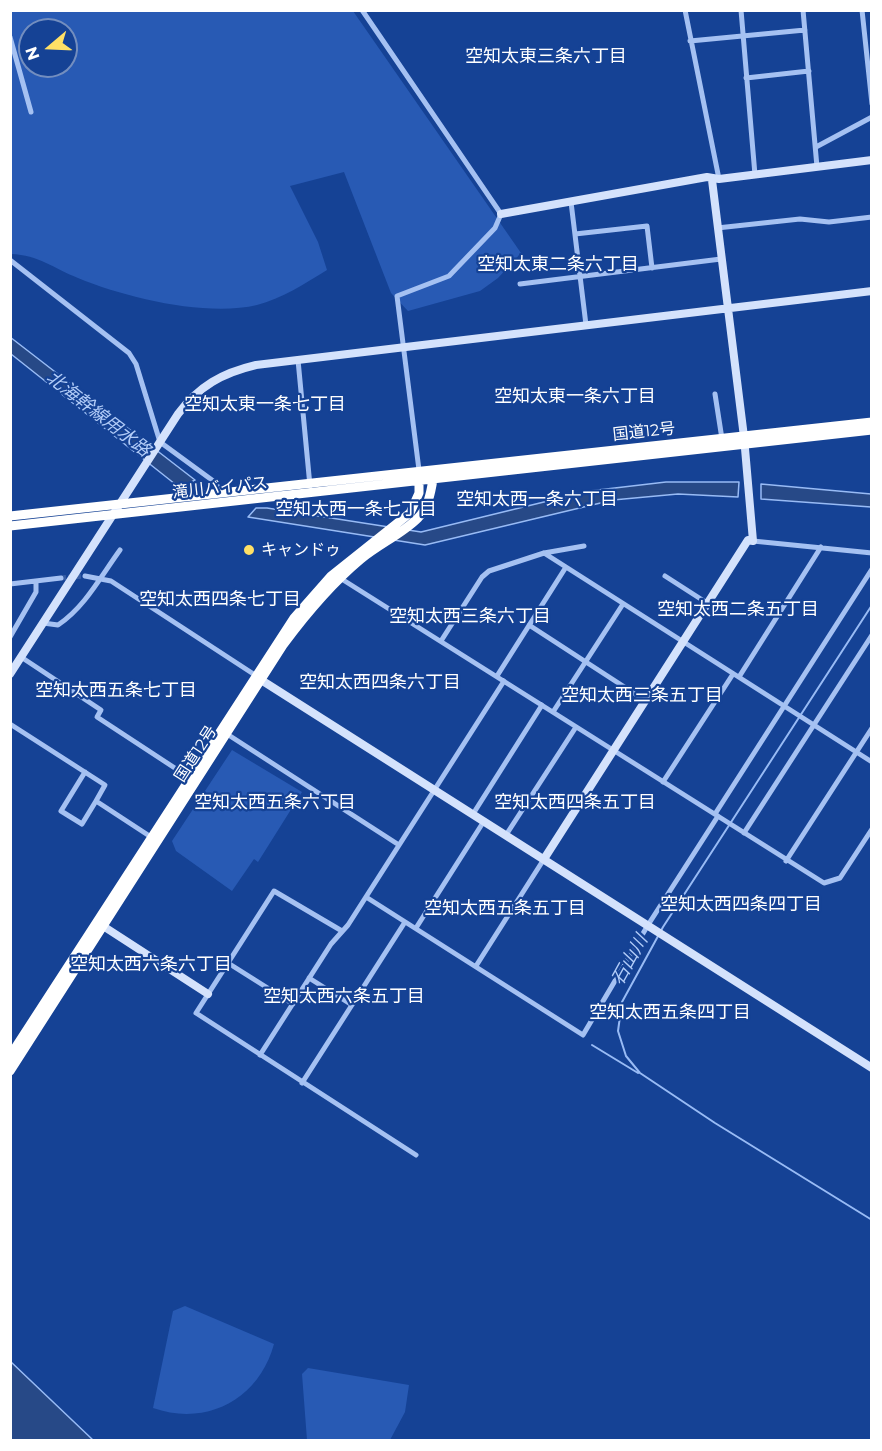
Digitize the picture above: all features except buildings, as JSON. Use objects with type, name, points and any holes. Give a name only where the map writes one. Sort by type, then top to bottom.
[{"type":"highway","name":"国道12号","points":[[10,1056],[151,837],[312,597],[331,576],[425,508],[433,479],[744,441],[872,422]]},
{"type":"highway","name":"国道12号","points":[[406,521],[415,507],[420,481],[419,470],[722,439],[744,441],[872,430]]},
{"type":"highway","points":[[419,470],[433,479]]},
{"type":"highway","name":"滝川バイパス","points":[[10,516],[419,470]]},
{"type":"highway","name":"滝川バイパス","points":[[10,526],[433,479]]},
{"type":"highway","name":"国道12号","points":[[10,1071],[227,734],[258,677],[301,621],[374,544]]},
{"type":"street","points":[[685,10],[715,179],[717,228],[744,441],[753,541]]},
{"type":"street","points":[[741,10],[755,175]]},
{"type":"street","points":[[803,10],[817,167]]},
{"type":"street","points":[[862,10],[868,38],[872,104]]},
{"type":"street","points":[[362,11],[501,214]]},
{"type":"street","points":[[690,41],[805,30]]},
{"type":"street","points":[[10,37],[31,112]]},
{"type":"street","points":[[746,78],[809,71]]},
{"type":"street","points":[[816,147],[872,117]]},
{"type":"street","points":[[501,214],[707,177],[715,179],[755,175],[872,160]]},
{"type":"street","points":[[571,202],[586,325]]},
{"type":"street","points":[[419,470],[397,296],[449,276],[495,228],[501,214]]},
{"type":"street","points":[[717,228],[800,219],[829,222],[872,217]]},
{"type":"street","points":[[575,234],[647,226],[652,268]]},
{"type":"street","points":[[520,284],[721,259]]},
{"type":"street","points":[[10,260],[129,353],[136,364],[158,445],[216,483],[220,493]]},
{"type":"street","points":[[10,674],[190,398],[214,379],[234,370],[298,360],[872,291]]},
{"type":"street","points":[[298,360],[311,494]]},
{"type":"street","points":[[715,393],[722,439]]},
{"type":"street","points":[[476,966],[748,540],[872,553]]},
{"type":"street","points":[[441,641],[482,577],[489,572],[544,553],[584,546]]},
{"type":"street","points":[[663,782],[821,548]]},
{"type":"street","points":[[44,623],[58,625],[83,603],[120,550]]},
{"type":"street","points":[[544,553],[872,762]]},
{"type":"street","points":[[497,676],[566,567]]},
{"type":"street","points":[[366,897],[583,1035],[652,927],[716,815],[872,569]]},
{"type":"street","points":[[85,576],[101,577],[111,581],[872,1068]]},
{"type":"street","points":[[665,576],[707,603]]},
{"type":"street","points":[[10,584],[62,578]]},
{"type":"street","points":[[340,578],[824,883],[840,878],[872,829]]},
{"type":"street","points":[[10,637],[36,592],[36,581]]},
{"type":"street","points":[[554,712],[623,604]]},
{"type":"street","points":[[529,625],[646,701]]},
{"type":"street","points":[[744,833],[872,635]]},
{"type":"street","points":[[21,657],[101,710],[97,717],[190,778]]},
{"type":"street","points":[[260,1055],[309,978],[366,897],[504,681]]},
{"type":"street","points":[[473,814],[542,705]]},
{"type":"street","points":[[10,724],[85,772],[105,785],[82,824],[60,811],[85,772]]},
{"type":"street","points":[[506,835],[576,727]]},
{"type":"street","points":[[786,861],[872,728]]},
{"type":"street","points":[[227,734],[399,845]]},
{"type":"street","points":[[96,801],[151,837]]},
{"type":"street","points":[[416,928],[484,821]]},
{"type":"street","points":[[342,931],[274,891],[196,1013],[416,1155]]},
{"type":"street","points":[[302,1083],[405,922]]},
{"type":"street","points":[[103,926],[208,994]]},
{"type":"street","points":[[228,963],[293,1004]]},
{"type":"street","points":[[309,978],[352,1005]]},
{"type":"shaded area","points":[[11,10],[353,11],[521,253],[498,278],[480,291],[408,311],[391,293],[344,172],[290,186],[318,242],[327,270],[284,295],[257,305],[215,309],[167,304],[97,285],[38,259],[11,254]]},
{"type":"shaded area","points":[[232,750],[302,792],[258,862],[254,859],[232,891],[176,851],[172,841]]},
{"type":"shaded area","points":[[185,1306],[274,1344],[267,1363],[256,1380],[243,1393],[228,1404],[211,1411],[193,1414],[173,1413],[153,1408],[173,1311]]},
{"type":"shaded area","points":[[308,1368],[409,1385],[405,1412],[390,1440],[307,1440],[302,1374]]},
{"type":"water","name":"北海幹線用水路","points":[[10,337],[195,480],[180,488],[11,354]]},
{"type":"water","points":[[666,482],[739,482],[738,497],[678,494],[613,500],[425,545],[248,517],[256,508],[267,508],[421,532],[589,491]]},
{"type":"water","points":[[761,484],[871,494],[871,507],[761,499]]},
{"type":"water","points":[[10,1361],[93,1440],[11,1440]]},
{"type":"waterway","name":"石山川","points":[[872,605],[663,927],[622,1002],[618,1031],[626,1056],[640,1073],[715,1123],[872,1220]]},
{"type":"waterway","points":[[592,1045],[638,1073]]},
{"type":"tunnel","points":[[61,578],[85,576]]},
{"type":"place","name":"キャンドゥ","points":[[249,550]]},
{"type":"district","name":"空知太東三条六丁目","points":[[546,57]]},
{"type":"district","name":"空知太東二条六丁目","points":[[558,265]]},
{"type":"district","name":"空知太東一条六丁目","points":[[575,397]]},
{"type":"district","name":"空知太東一条七丁目","points":[[265,405]]},
{"type":"district","name":"空知太西一条六丁目","points":[[537,500]]},
{"type":"district","name":"空知太西一条七丁目","points":[[356,510]]},
{"type":"district","name":"空知太西四条七丁目","points":[[220,600]]},
{"type":"district","name":"空知太西二条五丁目","points":[[738,610]]},
{"type":"district","name":"空知太西三条六丁目","points":[[470,617]]},
{"type":"district","name":"空知太西四条六丁目","points":[[380,683]]},
{"type":"district","name":"空知太西五条七丁目","points":[[116,691]]},
{"type":"district","name":"空知太西三条五丁目","points":[[642,696]]},
{"type":"district","name":"空知太西五条六丁目","points":[[275,803]]},
{"type":"district","name":"空知太西四条五丁目","points":[[575,803]]},
{"type":"district","name":"空知太西四条四丁目","points":[[741,905]]},
{"type":"district","name":"空知太西五条五丁目","points":[[505,909]]},
{"type":"district","name":"空知太西六条六丁目","points":[[151,965]]},
{"type":"district","name":"空知太西六条五丁目","points":[[344,997]]},
{"type":"district","name":"空知太西五条四丁目","points":[[670,1013]]}]
